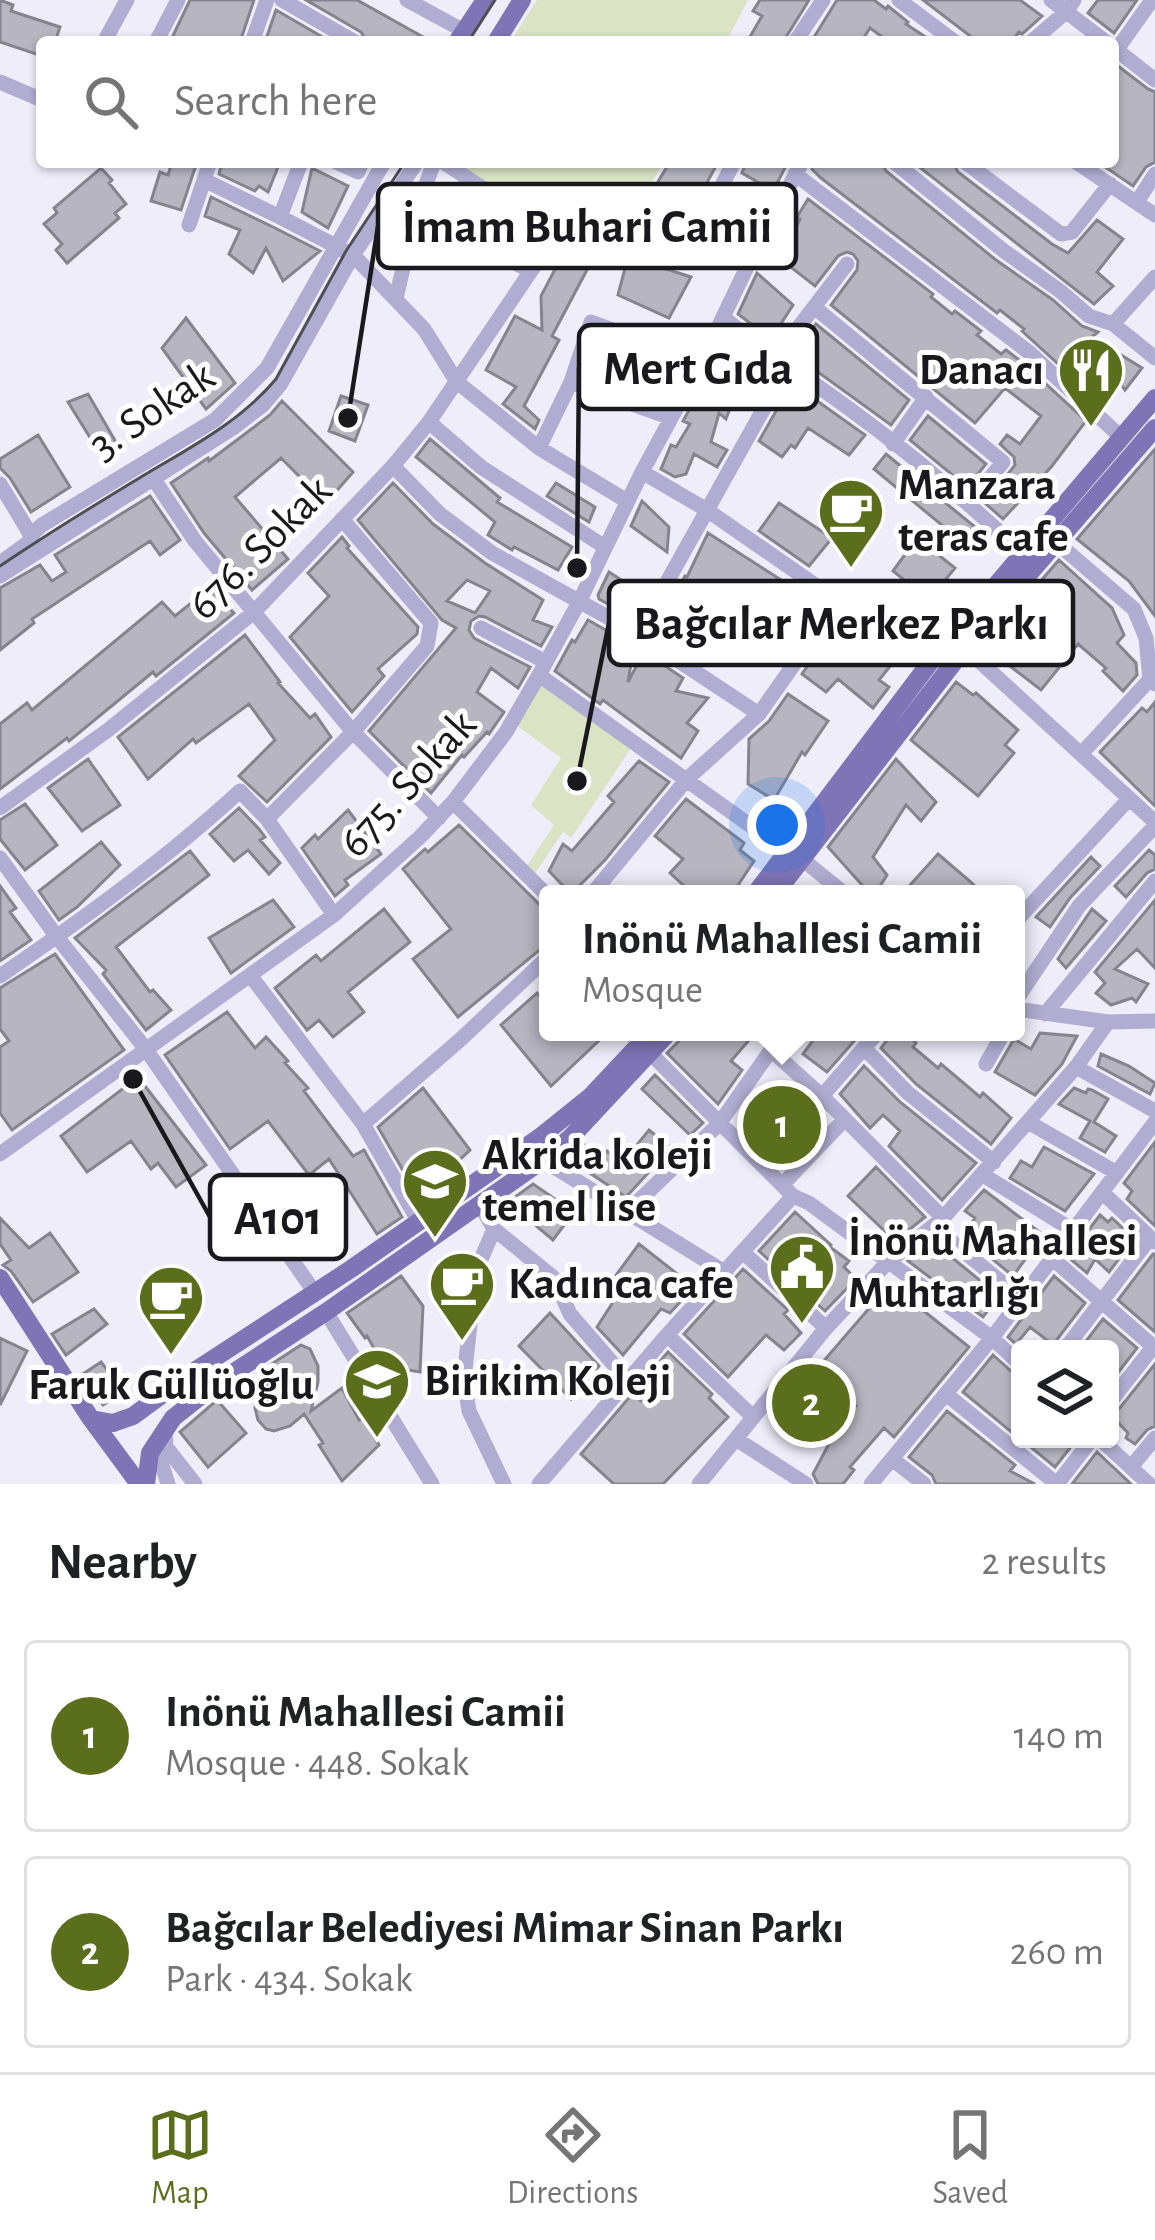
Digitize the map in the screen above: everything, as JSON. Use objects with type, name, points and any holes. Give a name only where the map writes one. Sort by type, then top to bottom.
[{"type":"main road","points":[[461,36],[485,0]]},
{"type":"main road","points":[[500,36],[522,0]]},
{"type":"main road","points":[[780,885],[794,855],[929,664],[1155,398]]},
{"type":"main road","points":[[763,885],[794,855],[964,648],[1155,428]]},
{"type":"main road","points":[[91,1419],[112,1423],[133,1416],[419,1222],[591,1096],[643,1041]]},
{"type":"main road","points":[[143,1484],[150,1453],[172,1418],[543,1160],[662,1041]]},
{"type":"main road","points":[[0,1278],[91,1419],[143,1484]]},
{"type":"main road","points":[[315,1293],[326,1312]]},
{"type":"street","points":[[107,36],[127,0]]},
{"type":"street","points":[[159,36],[178,0]]},
{"type":"street","points":[[254,36],[267,0]]},
{"type":"street","points":[[282,0],[341,36]]},
{"type":"street","points":[[406,0],[459,36]]},
{"type":"street","points":[[799,36],[823,0]]},
{"type":"street","points":[[899,0],[947,36]]},
{"type":"street","points":[[1051,0],[1070,6],[1099,36]]},
{"type":"street","points":[[1038,36],[1070,6]]},
{"type":"street","points":[[1119,42],[1150,11]]},
{"type":"street","points":[[1119,54],[1155,80]]},
{"type":"street","points":[[0,82],[36,97]]},
{"type":"street","points":[[189,225],[208,168]]},
{"type":"street","points":[[280,217],[299,168]]},
{"type":"street","name":"3. Sokak","points":[[0,563],[29,542],[33,544],[42,525],[215,419],[245,393],[268,368],[380,168]]},
{"type":"street","points":[[0,576],[33,544],[153,478],[263,405],[280,385],[352,255],[413,168]]},
{"type":"street","points":[[396,298],[417,209],[436,168]]},
{"type":"street","points":[[449,168],[528,218],[748,265]]},
{"type":"street","points":[[687,253],[731,168]]},
{"type":"street","points":[[798,168],[1030,353],[1121,437]]},
{"type":"street","name":"675. Sokak","points":[[0,1154],[334,915],[453,802],[506,732],[579,602],[798,168]]},
{"type":"street","points":[[910,168],[1004,251],[1089,316],[1113,324],[1155,358]]},
{"type":"street","points":[[973,168],[1060,234],[1072,232],[1109,184]]},
{"type":"street","points":[[1085,168],[1155,215]]},
{"type":"street","points":[[1136,202],[1155,175]]},
{"type":"street","points":[[204,180],[352,255],[424,329],[457,382],[539,448],[627,501]]},
{"type":"street","points":[[417,209],[530,271]]},
{"type":"street","name":"676. Sokak","points":[[0,808],[108,730],[254,612],[429,422],[560,228]]},
{"type":"street","points":[[638,634],[781,362],[847,264]]},
{"type":"street","points":[[1113,324],[1155,277]]},
{"type":"street","points":[[814,307],[1003,462],[970,503]]},
{"type":"street","points":[[724,318],[970,503],[1022,553]]},
{"type":"street","points":[[539,448],[571,382],[591,322],[701,363]]},
{"type":"street","points":[[571,382],[671,418]]},
{"type":"street","points":[[893,444],[926,397]]},
{"type":"street","points":[[429,422],[481,467],[605,547]]},
{"type":"street","points":[[393,466],[440,514],[493,553],[638,634],[759,714]]},
{"type":"street","points":[[642,472],[707,510],[929,664]]},
{"type":"street","points":[[153,478],[195,541],[352,732],[439,818]]},
{"type":"street","points":[[0,484],[33,544]]},
{"type":"street","points":[[267,819],[427,646],[431,623],[342,519]]},
{"type":"street","points":[[1055,541],[1134,609],[1146,638],[1153,679],[1082,753]]},
{"type":"street","points":[[599,885],[687,779],[759,714],[838,602]]},
{"type":"street","points":[[481,628],[833,885]]},
{"type":"street","points":[[964,648],[1155,824],[1079,906],[1025,991]]},
{"type":"street","points":[[0,976],[57,937],[240,791],[267,819],[334,915]]},
{"type":"street","points":[[1025,911],[1128,800]]},
{"type":"street","points":[[453,802],[539,887]]},
{"type":"street","points":[[0,857],[145,1048],[315,1293]]},
{"type":"street","points":[[1046,1014],[1155,881]]},
{"type":"street","points":[[363,1124],[539,965]]},
{"type":"street","points":[[250,975],[363,1124],[419,1222]]},
{"type":"street","points":[[1025,1008],[1108,1022],[1152,1018]]},
{"type":"street","points":[[699,1484],[826,1328],[887,1263],[939,1222],[989,1168],[1076,1067],[1108,1022]]},
{"type":"street","points":[[823,1096],[870,1041]]},
{"type":"street","points":[[986,1064],[999,1041]]},
{"type":"street","points":[[864,1048],[989,1168],[1074,1231]]},
{"type":"street","points":[[627,1212],[718,1124],[771,1050],[823,1096],[939,1222],[1022,1300]]},
{"type":"street","points":[[651,1054],[787,1191],[1011,1356]]},
{"type":"street","points":[[1076,1067],[1155,1111]]},
{"type":"street","points":[[539,1484],[744,1253],[845,1119]]},
{"type":"street","points":[[1028,1121],[1117,1173]]},
{"type":"street","points":[[871,1484],[1022,1300],[1155,1122]]},
{"type":"street","points":[[543,1160],[725,1273]]},
{"type":"street","points":[[1072,1340],[1153,1240],[1102,1192]]},
{"type":"street","points":[[480,1205],[494,1229],[554,1278],[570,1314],[628,1381]]},
{"type":"street","points":[[494,1229],[476,1271],[464,1378],[469,1411],[504,1484]]},
{"type":"street","points":[[744,1253],[826,1328]]},
{"type":"street","points":[[1053,1259],[1154,1347],[1119,1391]]},
{"type":"street","points":[[326,1312],[432,1484]]},
{"type":"street","points":[[667,1335],[753,1418]]},
{"type":"street","points":[[946,1394],[1058,1484],[1088,1448]]},
{"type":"street","points":[[165,1430],[160,1459],[168,1484]]},
{"type":"street","points":[[165,1430],[166,1447],[195,1484]]},
{"type":"street","points":[[736,1438],[806,1484]]},
{"type":"street","points":[[1131,1468],[1155,1438]]},
{"type":"street","points":[[1107,1448],[1149,1484]]},
{"type":"street","points":[[892,1459],[924,1484]]},
{"type":"green space","points":[[537,0],[748,0],[729,36],[514,36]]},
{"type":"green space","points":[[464,168],[660,168],[624,235],[536,215]]},
{"type":"green space","points":[[539,675],[635,742],[571,838],[563,832],[532,878],[524,870],[554,825],[531,805],[561,758],[512,722]]},
{"type":"green space","points":[[804,1367],[847,1404],[819,1438],[775,1401]]},
{"type":"building","points":[[0,0],[13,5],[11,11],[60,27],[57,36],[36,36],[36,54],[0,42]]},
{"type":"building","points":[[190,0],[254,0],[242,36],[173,36]]},
{"type":"building","points":[[306,0],[357,0],[421,36],[363,36]]},
{"type":"building","points":[[760,0],[809,0],[787,36],[750,36],[762,16],[753,11]]},
{"type":"building","points":[[837,0],[874,0],[924,36],[881,36],[870,28],[865,36],[815,36]]},
{"type":"building","points":[[923,0],[1020,0],[1042,16],[1016,36],[970,36]]},
{"type":"building","points":[[1098,0],[1137,0],[1114,33],[1088,13]]},
{"type":"building","points":[[276,10],[321,36],[267,36]]},
{"type":"building","points":[[1119,67],[1155,92],[1155,162],[1133,186],[1107,168],[1119,168]]},
{"type":"building","points":[[101,168],[126,204],[115,213],[119,218],[67,263],[56,250],[62,244],[44,224],[57,213],[54,208]]},
{"type":"building","points":[[170,168],[195,168],[181,210],[151,201],[160,172],[168,175]]},
{"type":"building","points":[[220,168],[278,168],[268,192],[219,174]]},
{"type":"building","points":[[312,168],[348,186],[328,228],[302,212]]},
{"type":"building","points":[[666,168],[715,168],[677,239],[634,221]]},
{"type":"building","points":[[744,168],[785,168],[773,191],[742,173]]},
{"type":"building","points":[[885,168],[996,260],[1082,326],[1098,332],[1093,336],[1117,359],[1121,355],[1142,368],[1125,390],[1119,382],[1101,403],[1024,329],[812,169]]},
{"type":"building","points":[[921,168],[956,168],[1068,253],[1097,220],[1123,239],[1097,272],[1113,286],[1094,304]]},
{"type":"building","points":[[211,197],[320,251],[283,281],[266,248],[253,273],[229,254],[240,230],[205,216]]},
{"type":"building","points":[[808,199],[933,294],[952,314],[955,311],[981,331],[977,335],[1001,354],[1006,350],[1022,362],[1086,421],[1003,519],[985,503],[1015,465],[1014,457],[1000,444],[1007,435],[1020,444],[1041,416],[1005,388],[975,423],[831,305],[857,270],[853,254],[838,256],[815,286],[779,258]]},
{"type":"building","points":[[564,252],[589,266],[552,336],[559,340],[524,406],[539,420],[535,429],[503,404],[516,387],[486,370],[515,316],[542,330],[541,296]]},
{"type":"building","points":[[628,257],[691,277],[669,318],[618,295]]},
{"type":"building","points":[[757,273],[793,305],[771,339],[738,314]]},
{"type":"building","points":[[186,318],[235,383],[206,409],[162,348]]},
{"type":"building","points":[[816,324],[909,400],[891,425],[793,354]]},
{"type":"building","points":[[598,341],[681,374],[666,403],[586,375]]},
{"type":"building","points":[[728,371],[743,380],[726,419],[719,413],[711,442],[727,450],[717,467],[694,454],[686,474],[675,477],[661,469],[671,445],[676,447],[690,424],[683,421],[705,381],[719,389]]},
{"type":"building","points":[[792,383],[865,435],[849,455],[808,428],[795,448],[791,445],[782,457],[759,441]]},
{"type":"building","points":[[88,394],[120,449],[104,460],[68,402]]},
{"type":"building","points":[[341,396],[368,405],[355,441],[329,431]]},
{"type":"building","points":[[282,401],[353,472],[326,503],[281,458],[235,497],[288,559],[252,590],[204,533],[171,483],[209,461]]},
{"type":"building","points":[[928,416],[986,464],[967,487],[910,440]]},
{"type":"building","points":[[38,435],[70,487],[31,512],[0,468],[0,459]]},
{"type":"building","points":[[430,439],[500,498],[497,502],[572,547],[558,570],[488,535],[495,522],[416,457]]},
{"type":"building","points":[[1155,449],[1155,616],[1129,581],[1077,539]]},
{"type":"building","points":[[886,454],[981,532],[972,550],[874,469]]},
{"type":"building","points":[[393,483],[433,524],[543,600],[533,620],[552,627],[541,646],[485,617],[471,621],[474,638],[530,667],[518,688],[491,668],[477,692],[504,712],[431,793],[369,731],[456,628],[442,620],[358,520]],"holes":[[[467,580],[490,591],[475,613],[447,601]]]},
{"type":"building","points":[[556,483],[595,507],[589,522],[547,496]]},
{"type":"building","points":[[150,496],[180,540],[160,555],[150,541],[32,619],[34,623],[0,650],[0,588],[40,565],[52,581],[66,572],[55,555]]},
{"type":"building","points":[[642,501],[669,527],[667,552],[631,526]]},
{"type":"building","points":[[779,503],[832,538],[809,566],[759,531]]},
{"type":"building","points":[[708,533],[803,594],[779,632],[729,599],[694,657],[655,631]]},
{"type":"building","points":[[342,537],[418,627],[417,634],[378,669],[384,676],[352,712],[290,637],[329,596],[308,573]]},
{"type":"building","points":[[917,538],[955,568],[929,600],[893,571]]},
{"type":"building","points":[[1059,560],[1112,608],[1124,635],[1117,643],[1136,663],[1137,675],[1123,691],[1103,671],[1106,668],[1078,644],[1041,690],[984,646]]},
{"type":"building","points":[[609,572],[643,594],[633,618],[599,599]]},
{"type":"building","points":[[210,588],[234,613],[0,789],[0,724],[27,703],[32,710],[162,602],[175,616]]},
{"type":"building","points":[[588,620],[634,646],[628,682],[644,652],[683,678],[676,691],[708,698],[687,723],[698,731],[681,758],[555,671]]},
{"type":"building","points":[[840,620],[895,660],[879,680],[889,687],[873,708],[838,679],[826,692],[802,674]]},
{"type":"building","points":[[245,635],[278,683],[310,718],[315,714],[331,737],[267,802],[239,776],[275,740],[249,704],[196,743],[193,739],[148,779],[118,737]]},
{"type":"building","points":[[956,682],[1018,730],[1005,745],[1014,753],[978,796],[911,740]]},
{"type":"building","points":[[788,694],[828,721],[805,755],[802,752],[774,800],[748,784],[749,739]]},
{"type":"building","points":[[1155,702],[1155,806],[1100,752],[1142,708],[1147,712]]},
{"type":"building","points":[[88,759],[120,805],[82,831],[48,788]]},
{"type":"building","points":[[896,759],[936,802],[921,821],[906,805],[873,857],[887,875],[881,885],[862,885],[828,847]]},
{"type":"building","points":[[639,761],[669,782],[580,885],[562,885],[549,871],[563,844],[572,851],[614,802],[608,796]]},
{"type":"building","points":[[686,799],[744,843],[740,850],[754,861],[738,885],[683,885],[670,873],[683,859],[655,836]]},
{"type":"building","points":[[25,804],[57,845],[25,870],[0,839],[0,820]]},
{"type":"building","points":[[239,808],[280,863],[269,874],[248,850],[234,861],[210,834]]},
{"type":"building","points":[[348,810],[381,854],[345,880],[348,885],[335,896],[302,848]]},
{"type":"building","points":[[459,825],[539,904],[539,950],[458,1017],[413,959],[451,929],[403,869],[425,849],[428,852]]},
{"type":"building","points":[[101,842],[120,865],[59,920],[39,891]]},
{"type":"building","points":[[1149,850],[1155,855],[1155,869],[1126,897],[1115,886]]},
{"type":"building","points":[[190,851],[209,875],[116,947],[150,992],[171,1010],[146,1030],[103,974],[106,970],[75,938]]},
{"type":"building","points":[[938,854],[974,885],[910,885]]},
{"type":"building","points":[[1091,857],[1100,866],[1050,927],[1036,917]]},
{"type":"building","points":[[0,886],[16,908],[10,912],[31,940],[0,961]]},
{"type":"building","points":[[273,900],[294,927],[231,973],[209,938]]},
{"type":"building","points":[[1155,900],[1155,968],[1137,949],[1115,969],[1148,984],[1136,1002],[1132,998],[1111,1005],[1096,993],[1105,983],[1095,972]]},
{"type":"building","points":[[384,909],[410,942],[348,992],[364,1012],[333,1037],[319,1020],[307,1030],[275,988],[316,955],[321,961]]},
{"type":"building","points":[[1092,909],[1106,921],[1066,968],[1058,959]]},
{"type":"building","points":[[55,954],[124,1050],[12,1130],[0,1113],[0,1047],[9,1041],[0,1029],[0,988]]},
{"type":"building","points":[[537,993],[539,1041],[598,1041],[551,1086],[501,1025]]},
{"type":"building","points":[[227,1012],[255,1048],[266,1037],[288,1061],[285,1063],[308,1088],[304,1091],[353,1156],[364,1150],[402,1217],[377,1234],[329,1159],[309,1175],[268,1121],[230,1149],[165,1055]]},
{"type":"building","points":[[1040,1033],[1077,1036],[1062,1064],[1035,1095],[995,1072],[1013,1041],[1031,1049]]},
{"type":"building","points":[[679,1041],[748,1041],[731,1061],[742,1070],[718,1104],[667,1053]]},
{"type":"building","points":[[812,1041],[854,1041],[827,1072],[803,1054]]},
{"type":"building","points":[[886,1041],[914,1041],[913,1047],[938,1068],[941,1064],[1011,1118],[991,1144],[916,1084],[881,1048]]},
{"type":"building","points":[[1101,1054],[1155,1083],[1150,1094],[1098,1066]]},
{"type":"building","points":[[864,1066],[900,1102],[976,1163],[942,1200],[889,1146],[900,1131],[883,1115],[870,1128],[840,1094]]},
{"type":"building","points":[[655,1075],[703,1123],[690,1135],[642,1089]]},
{"type":"building","points":[[138,1077],[206,1165],[176,1187],[158,1163],[151,1169],[131,1141],[87,1172],[61,1136]]},
{"type":"building","points":[[423,1088],[470,1150],[419,1198],[378,1127]]},
{"type":"building","points":[[1074,1088],[1086,1093],[1092,1090],[1108,1099],[1094,1122],[1116,1136],[1105,1152],[1080,1138],[1090,1121],[1059,1104]]},
{"type":"building","points":[[649,1130],[671,1148],[626,1197],[567,1158],[583,1144],[601,1158],[607,1151],[622,1163]]},
{"type":"building","points":[[1155,1142],[1155,1226],[1127,1199],[1132,1191],[1124,1183]]},
{"type":"building","points":[[1044,1147],[1094,1174],[1065,1211],[1010,1178],[1021,1161],[1032,1167]]},
{"type":"building","points":[[876,1167],[925,1217],[895,1241],[848,1196]]},
{"type":"building","points":[[533,1184],[574,1212],[553,1240],[508,1202]]},
{"type":"building","points":[[984,1190],[1046,1237],[1013,1276],[963,1235],[975,1218],[965,1211]]},
{"type":"building","points":[[795,1212],[849,1261],[844,1267],[856,1279],[825,1311],[759,1251]]},
{"type":"building","points":[[1100,1215],[1108,1222],[1112,1218],[1134,1239],[1109,1272],[1095,1259],[1087,1273],[1068,1257]]},
{"type":"building","points":[[0,1218],[29,1248],[50,1233],[78,1272],[33,1302],[3,1265],[11,1260],[0,1244]]},
{"type":"building","points":[[933,1242],[999,1296],[983,1317],[908,1261]]},
{"type":"building","points":[[639,1244],[694,1287],[670,1313],[661,1309],[623,1355],[597,1327],[622,1288],[611,1282]]},
{"type":"building","points":[[1155,1254],[1155,1332],[1118,1300]]},
{"type":"building","points":[[743,1269],[788,1310],[784,1314],[801,1333],[784,1350],[766,1335],[728,1377],[684,1334]]},
{"type":"building","points":[[401,1276],[423,1306],[420,1372],[384,1366],[347,1313]]},
{"type":"building","points":[[1054,1276],[1085,1303],[1057,1340],[1047,1340],[1030,1327],[1019,1340],[1008,1337]]},
{"type":"building","points":[[890,1284],[969,1347],[894,1437],[884,1428],[850,1467],[854,1470],[843,1484],[818,1484],[813,1474],[830,1436],[856,1406],[815,1371]]},
{"type":"building","points":[[94,1309],[107,1324],[66,1355],[52,1334]]},
{"type":"building","points":[[550,1313],[599,1366],[571,1399],[519,1346]]},
{"type":"building","points":[[1103,1319],[1137,1348],[1119,1371],[1119,1340],[1087,1340]]},
{"type":"building","points":[[0,1338],[27,1351],[0,1405]]},
{"type":"building","points":[[301,1345],[310,1349],[318,1366],[311,1411],[342,1388],[379,1445],[342,1481],[304,1414],[274,1431],[258,1420],[257,1389],[265,1372]]},
{"type":"building","points":[[668,1352],[712,1394],[709,1398],[728,1417],[663,1484],[614,1484],[581,1454],[633,1393],[641,1401],[654,1389],[645,1379]]},
{"type":"building","points":[[993,1355],[1011,1371],[1011,1432],[963,1392]]},
{"type":"building","points":[[101,1362],[124,1392],[103,1405],[83,1374]]},
{"type":"building","points":[[1155,1364],[1155,1426],[1135,1444],[1119,1424],[1119,1409]]},
{"type":"building","points":[[217,1400],[246,1433],[208,1467],[180,1432]]},
{"type":"building","points":[[947,1411],[1015,1465],[1010,1471],[1035,1484],[936,1484],[909,1457]]},
{"type":"building","points":[[1032,1448],[1070,1448],[1055,1467]]},
{"type":"building","points":[[1097,1452],[1131,1484],[1072,1484]]},
{"type":"tram line","points":[[472,36],[495,0]]},
{"type":"tram line","points":[[0,566],[213,434],[262,395],[401,168]]},
{"type":"place","name":"İmam Buhari Camii","points":[[348,418]]},
{"type":"place","name":"Danacı","points":[[1091,429]]},
{"type":"place","name":"Mert Gıda","points":[[577,568]]},
{"type":"place","name":"Manzara teras cafe","points":[[851,570]]},
{"type":"place","name":"Bağcılar Merkez Parkı","points":[[577,781]]},
{"type":"place","name":"A101","points":[[133,1079]]},
{"type":"place","name":"Inönü Mahallesi Camii","points":[[782,1125]]},
{"type":"place","name":"Akrida koleji temel lise","points":[[435,1240]]},
{"type":"place","name":"İnönü Mahallesi Muhtarlığı","points":[[802,1326]]},
{"type":"place","name":"Kadınca cafe","points":[[462,1343]]},
{"type":"place","name":"Faruk Güllüoğlu","points":[[171,1357]]},
{"type":"place","name":"Bağcılar Belediyesi Mimar Sinan Parkı","points":[[811,1403]]},
{"type":"place","name":"Birikim Koleji","points":[[377,1440]]}]
